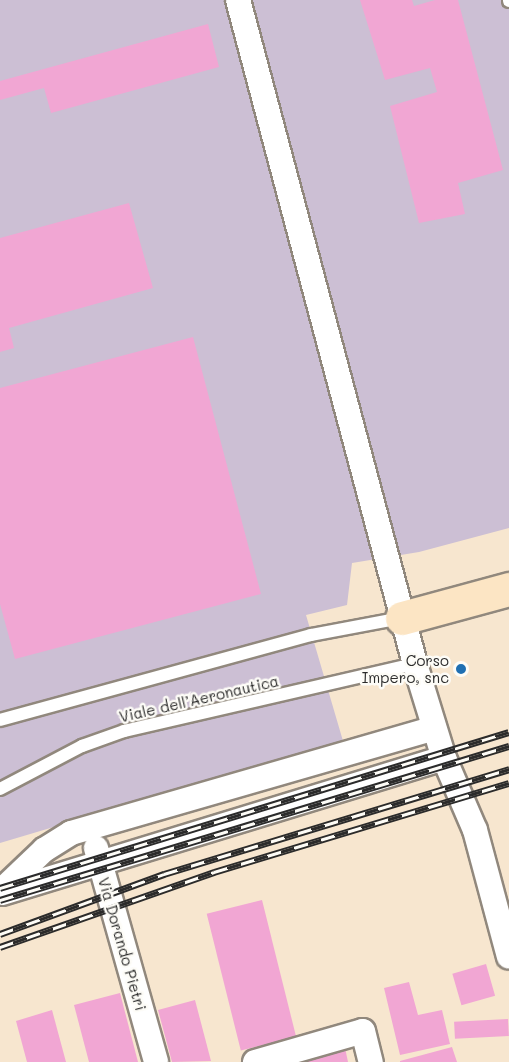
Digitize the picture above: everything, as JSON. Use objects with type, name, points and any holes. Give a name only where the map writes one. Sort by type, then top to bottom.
[{"type":"street","points":[[238,0],[415,664],[444,758],[475,830],[509,957]]},
{"type":"street","points":[[402,618],[509,589]]},
{"type":"street","points":[[0,893],[44,850],[92,826],[434,728]]},
{"type":"street","points":[[0,893],[444,758]]},
{"type":"street","name":"Via Dorando Pietri","points":[[92,826],[98,862],[156,1062]]},
{"type":"street","points":[[255,1062],[363,1031],[371,1062]]},
{"type":"lane","name":"Viale dell’Aeronautica","points":[[0,720],[311,635],[402,618]]},
{"type":"lane","name":"Viale dell’Aeronautica","points":[[0,789],[82,746],[124,731],[415,664]]},
{"type":"shaded area","points":[[0,0],[509,0],[509,528],[419,552],[352,563],[347,605],[306,615],[343,741],[0,843]]},
{"type":"building","points":[[360,0],[412,0],[414,6],[435,0],[458,0],[503,170],[458,183],[465,214],[419,223],[390,106],[437,92],[430,68],[385,80]]},
{"type":"building","points":[[208,24],[219,67],[51,113],[44,88],[0,100],[0,81]]},
{"type":"building","points":[[129,203],[153,288],[9,328],[14,348],[0,352],[0,238]]},
{"type":"building","points":[[193,337],[261,594],[15,659],[0,604],[0,388]]},
{"type":"building","points":[[262,900],[296,1037],[241,1051],[207,914]]},
{"type":"building","points":[[486,964],[495,996],[461,1005],[452,974]]},
{"type":"building","points":[[409,982],[418,1015],[442,1010],[450,1044],[400,1055],[384,988]]},
{"type":"building","points":[[120,993],[138,1062],[89,1062],[74,1005]]},
{"type":"building","points":[[195,1000],[211,1061],[172,1062],[158,1010]]},
{"type":"building","points":[[52,1010],[66,1062],[27,1062],[16,1021]]},
{"type":"building","points":[[508,1019],[509,1036],[455,1039],[454,1022]]},
{"type":"building","points":[[344,1043],[348,1062],[278,1062]]},
{"type":"building","points":[[452,1047],[457,1062],[400,1062],[400,1061]]},
{"type":"railway","points":[[0,888],[509,732]]},
{"type":"railway","points":[[0,900],[509,746]]},
{"type":"railway","points":[[0,934],[164,874],[509,769]]},
{"type":"railway","points":[[0,947],[214,872],[509,783]]},
{"type":"place","name":"Corso Impero, snc","points":[[461,669]]}]
